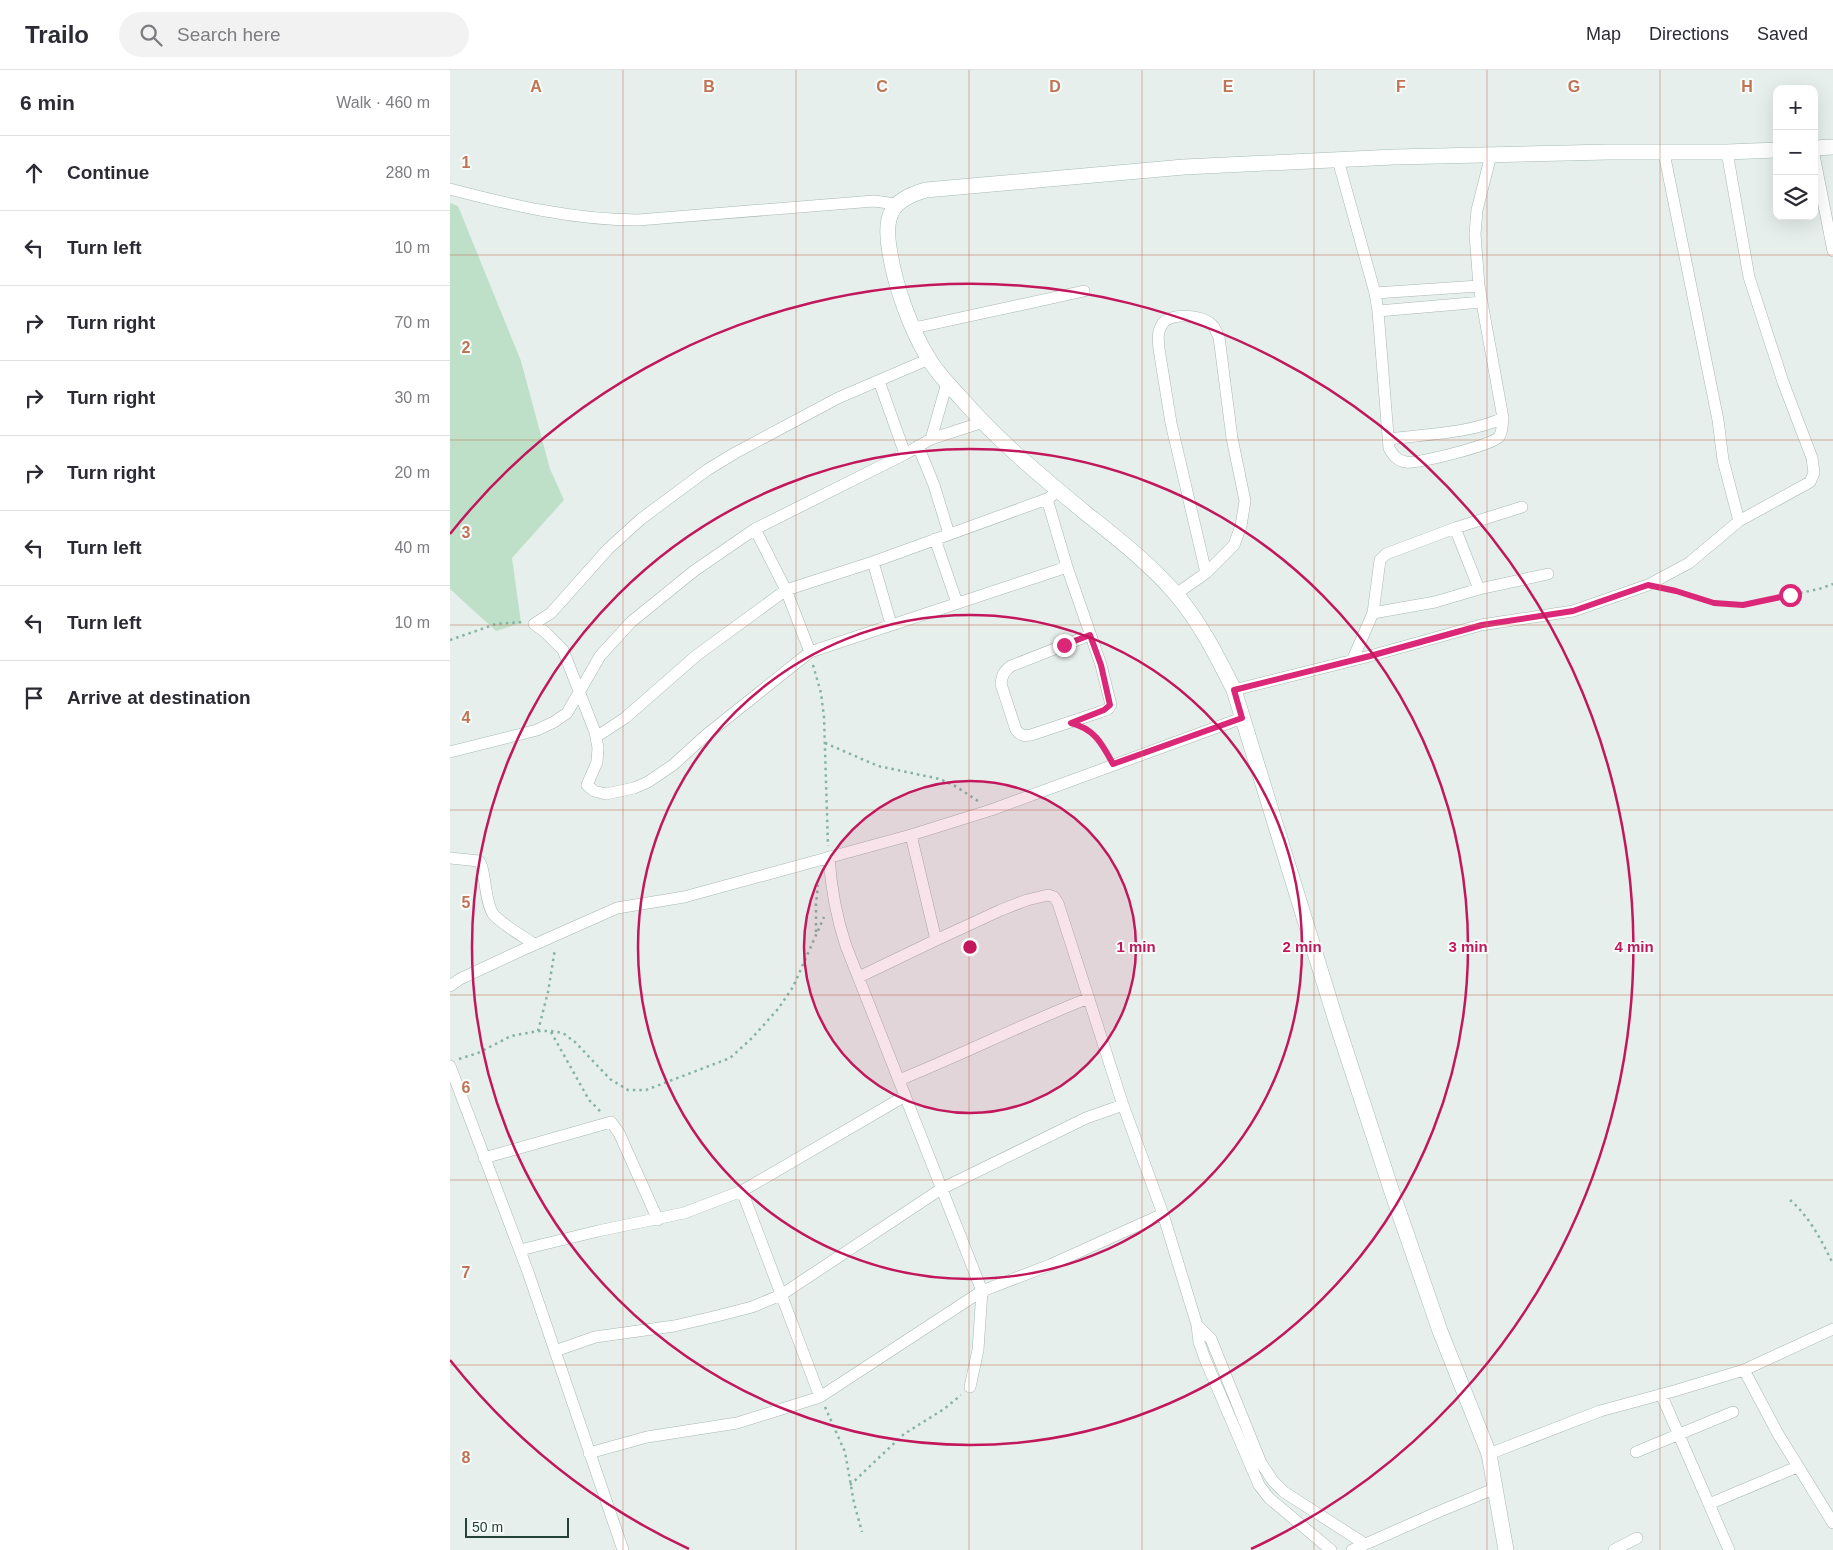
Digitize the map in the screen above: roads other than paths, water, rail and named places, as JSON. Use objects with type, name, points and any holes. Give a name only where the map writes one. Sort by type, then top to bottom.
[{"type":"street","points":[[1818,148],[1833,147]]},
{"type":"street","points":[[1506,1550],[1489,1454],[1440,1331],[1393,1195],[1336,1022],[1234,690],[1212,644],[1176,594],[1113,535],[1053,495],[947,383],[929,359],[914,328],[893,274],[888,226],[896,204],[909,195],[926,190],[1184,167],[1491,155],[1773,150]]},
{"type":"street","points":[[1234,690],[1352,661],[1482,625],[1573,611],[1648,585],[1689,564],[1739,521],[1807,485],[1813,478],[1814,473],[1812,458],[1783,382],[1749,277],[1727,152]]},
{"type":"street","points":[[1664,153],[1718,420],[1723,460],[1739,521]]},
{"type":"street","points":[[1338,160],[1375,293],[1389,448],[1395,458],[1406,462],[1447,455],[1492,442],[1499,437],[1502,429],[1503,418],[1479,286],[1475,234],[1477,210],[1491,155]]},
{"type":"street","points":[[1818,175],[1833,251]]},
{"type":"street","points":[[450,189],[493,200],[607,220],[638,220],[874,201],[896,204]]},
{"type":"street","points":[[1375,293],[1479,286]]},
{"type":"street","points":[[914,328],[1084,291]]},
{"type":"street","points":[[1378,311],[1482,302]]},
{"type":"street","points":[[1176,594],[1206,573],[1234,545],[1242,526],[1245,501],[1232,438],[1218,337],[1214,327],[1206,320],[1192,316],[1171,318],[1164,322],[1159,330],[1159,349],[1171,423],[1206,573]]},
{"type":"street","points":[[929,359],[838,398],[707,470],[641,519],[608,549],[551,613],[534,624],[550,636],[563,650],[596,737],[598,755],[595,770],[587,785],[594,791],[606,794],[641,785],[662,774],[706,735],[810,652],[1067,567]]},
{"type":"street","points":[[879,381],[905,454]]},
{"type":"street","points":[[931,439],[947,383]]},
{"type":"street","points":[[1388,439],[1456,431],[1491,423],[1503,418]]},
{"type":"street","points":[[450,752],[537,730],[554,722],[566,713],[580,694],[600,656],[631,622],[694,571],[755,529],[905,454],[931,439],[983,422]]},
{"type":"street","points":[[918,446],[934,485],[949,534]]},
{"type":"street","points":[[596,737],[625,718],[697,656],[786,590],[935,540],[1053,495]]},
{"type":"street","points":[[1053,495],[1067,567],[1101,665],[1110,705],[1104,710],[1071,723],[1031,735],[1024,736],[1019,734],[1016,730],[1002,684],[1002,676],[1005,670],[1090,635]]},
{"type":"street","points":[[1352,661],[1372,613],[1380,560],[1386,554],[1455,528],[1522,507]]},
{"type":"street","points":[[1455,528],[1479,589]]},
{"type":"street","points":[[755,529],[786,590],[810,652]]},
{"type":"street","points":[[935,540],[957,603]]},
{"type":"street","points":[[873,562],[891,624]]},
{"type":"street","points":[[1372,613],[1435,602],[1479,589],[1548,574]]},
{"type":"street","points":[[450,986],[460,979],[534,944],[617,908],[684,897],[829,862],[990,810],[1242,718]]},
{"type":"street","points":[[911,835],[936,940]]},
{"type":"street","points":[[450,858],[479,861],[482,866],[484,883],[493,914],[534,944]]},
{"type":"street","points":[[829,862],[838,921],[982,1291],[978,1350],[970,1387]]},
{"type":"street","points":[[859,977],[1000,910],[1027,900],[1048,895],[1054,897],[1058,903],[1123,1105],[1163,1214],[1197,1325],[1211,1339],[1256,1465],[1260,1485],[1269,1498],[1331,1550]]},
{"type":"street","points":[[899,1080],[966,1053],[1034,1020],[1089,998]]},
{"type":"street","points":[[455,1063],[484,1158],[520,1250],[623,1550]]},
{"type":"street","points":[[520,1250],[598,1231],[658,1220],[684,1213],[742,1191],[905,1096]]},
{"type":"street","points":[[555,1351],[595,1337],[674,1326],[752,1307],[781,1294],[942,1189],[1086,1118],[1123,1105]]},
{"type":"street","points":[[484,1158],[611,1122],[619,1133],[658,1220]]},
{"type":"street","points":[[742,1191],[820,1398]]},
{"type":"street","points":[[589,1453],[647,1437],[737,1423],[820,1398],[982,1291],[1050,1265],[1163,1214]]},
{"type":"street","points":[[1489,1454],[1600,1410],[1744,1370],[1833,1329]]},
{"type":"street","points":[[1744,1370],[1773,1426],[1833,1523]]},
{"type":"street","points":[[1661,1394],[1729,1550]]},
{"type":"street","points":[[1636,1452],[1733,1412]]},
{"type":"street","points":[[1256,1465],[1284,1492],[1365,1544]]},
{"type":"street","points":[[1709,1504],[1797,1467]]},
{"type":"street","points":[[1352,1550],[1496,1488]]},
{"type":"street","points":[[1614,1550],[1637,1538]]}]
